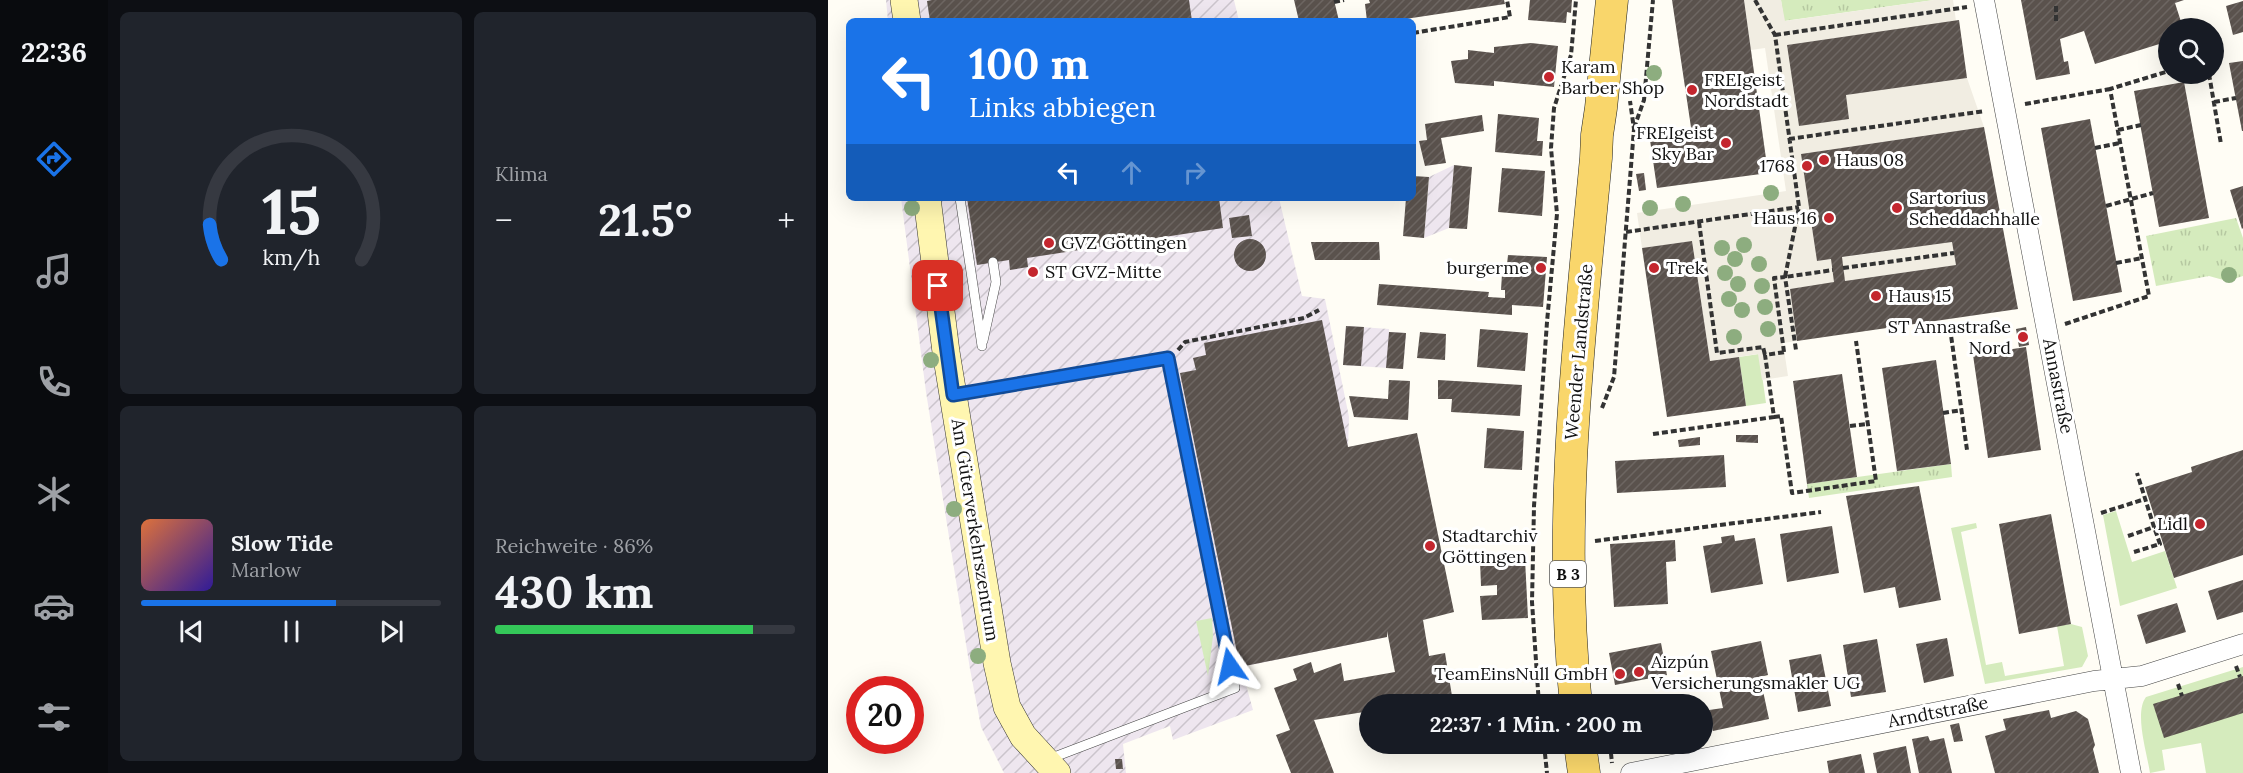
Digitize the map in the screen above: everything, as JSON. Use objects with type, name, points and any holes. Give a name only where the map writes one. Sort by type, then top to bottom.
[{"type":"main road","name":"Weender Landstraße","points":[[1575,694],[1568,622],[1588,541],[1575,383],[1597,135],[1612,0]]},
{"type":"main road","points":[[1581,754],[1584,773]]},
{"type":"street","points":[[904,0],[907,18]]},
{"type":"street","name":"Annastraße","points":[[1984,2],[2131,773]]},
{"type":"street","name":"Am Güterverkehrszentrum","points":[[927,201],[953,395],[997,663],[1007,707],[1023,736],[1049,769]]},
{"type":"street","name":"Arndtstraße","points":[[1631,773],[2113,679],[2142,676],[2243,644]]},
{"type":"lane","points":[[960,201],[981,346],[996,282],[993,262]]},
{"type":"lane","points":[[953,395],[1168,358],[1235,688],[1049,769]]},
{"type":"path","points":[[1334,2],[1344,0]]},
{"type":"path","points":[[1416,33],[1510,17],[1507,0]]},
{"type":"path","points":[[1538,694],[1533,602],[1534,518],[1547,322],[1557,214],[1551,148],[1554,108],[1570,55],[1576,0]]},
{"type":"path","points":[[1634,129],[1644,100],[1653,0]]},
{"type":"path","points":[[1755,0],[1774,35],[1799,207],[1785,277],[1796,350]]},
{"type":"path","points":[[1774,35],[1984,2]]},
{"type":"path","points":[[2056,5],[2056,21]]},
{"type":"path","points":[[1790,139],[2005,108],[2110,89],[2158,74]]},
{"type":"path","points":[[2211,84],[2221,144]]},
{"type":"path","points":[[2047,329],[2149,296],[2110,89]]},
{"type":"path","points":[[1600,413],[1614,377],[1634,129],[1629,93]]},
{"type":"path","points":[[2214,102],[2236,98]]},
{"type":"path","points":[[2118,130],[2140,125]]},
{"type":"path","points":[[2095,148],[2120,143]]},
{"type":"path","points":[[2106,206],[2153,193]]},
{"type":"path","points":[[1626,232],[1799,207]]},
{"type":"path","points":[[1699,222],[1717,353],[1763,347],[1773,417]]},
{"type":"path","points":[[1844,268],[1954,253]]},
{"type":"path","points":[[2116,263],[2142,258]]},
{"type":"path","points":[[1765,354],[1785,352],[1774,278],[1833,270]]},
{"type":"path","points":[[1168,358],[1185,342],[1304,318],[1319,310]]},
{"type":"path","points":[[1950,328],[1967,450]]},
{"type":"path","points":[[1653,434],[1781,416],[1792,494],[1876,481],[1856,341]]},
{"type":"path","points":[[1943,413],[1962,410]]},
{"type":"path","points":[[1850,426],[1868,424]]},
{"type":"path","points":[[2134,552],[2160,544],[2137,473]]},
{"type":"path","points":[[2084,519],[2145,500]]},
{"type":"path","points":[[1588,541],[1821,512]]},
{"type":"path","points":[[2128,536],[2154,527]]},
{"type":"path","points":[[1545,754],[1547,773]]},
{"type":"path","points":[[1611,754],[1614,773]]},
{"type":"shaded area","points":[[886,0],[1234,0],[1238,18],[888,18]]},
{"type":"shaded area","points":[[1744,0],[1781,0],[1785,21],[1934,0],[1953,0],[1956,21],[1787,45],[1799,126],[1849,119],[1846,95],[1967,78],[1984,127],[1801,154],[1817,261],[1952,242],[1956,265],[1790,289],[1797,341],[1783,343],[1788,376],[1762,380],[1758,354],[1710,361],[1692,241],[1642,248],[1637,213],[1786,191],[1765,48],[1751,50]]},
{"type":"shaded area","points":[[1454,165],[1449,228],[1424,238],[1429,177]]},
{"type":"shaded area","points":[[901,201],[1280,201],[1302,296],[1325,299],[1349,417],[1348,447],[1387,637],[1241,667],[1253,710],[1173,740],[1170,726],[1123,744],[1126,773],[1004,773],[981,727],[926,392]]},
{"type":"shaded area","points":[[1346,326],[1389,329],[1389,332],[1406,333],[1403,369],[1343,365]]},
{"type":"green space","points":[[1781,0],[1934,0],[1784,21]]},
{"type":"green space","points":[[2236,218],[2243,238],[2243,276],[2227,281],[2209,276],[2156,286],[2146,236]]},
{"type":"green space","points":[[1759,354],[1766,403],[1746,406],[1739,357]]},
{"type":"green space","points":[[1951,464],[1952,477],[1809,498],[1807,484]]},
{"type":"green space","points":[[2116,511],[2132,562],[2165,551],[2177,588],[2120,606],[2103,515]]},
{"type":"green space","points":[[1976,523],[1977,528],[1961,532],[1986,665],[2002,662],[2005,676],[2064,666],[2057,626],[2071,624],[2082,627],[2088,656],[2082,667],[1985,684],[1951,528]]},
{"type":"green space","points":[[1212,618],[1213,636],[1208,676],[1196,621]]},
{"type":"green space","points":[[2243,667],[2243,773],[2206,773],[2201,743],[2162,750],[2165,770],[2150,773],[2141,723],[2141,713],[2146,697]]},
{"type":"building","points":[[1189,0],[1192,18],[930,18],[927,1]]},
{"type":"building","points":[[1294,0],[1334,0],[1338,18],[1298,18]]},
{"type":"building","points":[[1369,0],[1504,0],[1505,4],[1412,18],[1367,18],[1365,4],[1370,3]]},
{"type":"building","points":[[1530,0],[1572,0],[1571,13],[1567,12],[1566,23],[1528,20]]},
{"type":"building","points":[[1672,0],[1744,0],[1768,173],[1657,188],[1650,140],[1692,134]]},
{"type":"building","points":[[2021,0],[2184,0],[2175,3],[2180,18],[2158,18],[2158,44],[2095,64],[2084,31],[2060,39],[2064,62],[2068,61],[2070,74],[2036,80]]},
{"type":"building","points":[[2243,1],[2243,32],[2233,35],[2226,6]]},
{"type":"building","points":[[1959,20],[1967,78],[1846,95],[1849,119],[1799,126],[1787,45]]},
{"type":"building","points":[[1531,43],[1558,46],[1554,87],[1494,81],[1494,86],[1455,83],[1451,61],[1468,59],[1468,50],[1494,53],[1494,47]]},
{"type":"building","points":[[2243,61],[2243,131],[2242,131],[2229,63]]},
{"type":"building","points":[[2184,84],[2209,218],[2159,227],[2134,91]]},
{"type":"building","points":[[1498,114],[1539,118],[1537,141],[1543,141],[1542,156],[1495,152]]},
{"type":"building","points":[[1482,115],[1484,131],[1441,138],[1446,163],[1425,166],[1419,141],[1427,140],[1425,124]]},
{"type":"building","points":[[2090,119],[2122,292],[2073,301],[2041,128]]},
{"type":"building","points":[[1984,127],[2018,309],[1797,341],[1790,289],[1834,282],[1831,259],[1817,261],[1801,154]],"holes":[[[1952,242],[1956,265],[1845,281],[1842,257]]]},
{"type":"building","points":[[1454,165],[1472,167],[1467,229],[1449,228]]},
{"type":"building","points":[[1502,168],[1545,171],[1542,216],[1498,212]]},
{"type":"building","points":[[1644,173],[1646,190],[1639,191],[1636,174]]},
{"type":"building","points":[[1416,176],[1429,177],[1424,238],[1403,236],[1406,201],[1416,201]]},
{"type":"building","points":[[2243,186],[2243,228],[2242,229],[2230,190]]},
{"type":"building","name":"GVZ Göttingen","points":[[967,201],[1219,201],[1223,228],[1027,258],[1028,267],[1010,270],[1009,260],[977,265]]},
{"type":"building","points":[[1249,215],[1252,236],[1232,238],[1229,218]]},
{"type":"building","points":[[1250,239],[1261,244],[1266,255],[1261,266],[1250,271],[1239,266],[1234,255],[1239,244]]},
{"type":"building","points":[[1692,241],[1710,361],[1739,357],[1746,406],[1667,417],[1642,248]]},
{"type":"building","points":[[1311,242],[1379,242],[1380,260],[1315,260]]},
{"type":"building","points":[[1508,255],[1547,257],[1543,307],[1512,305],[1512,315],[1377,305],[1379,284],[1489,292],[1488,297],[1505,298],[1505,290],[1501,290],[1502,274],[1506,274]]},
{"type":"building","name":"ST GVZ-Mitte","points":[[1029,268],[1035,268],[1037,276],[1030,277]]},
{"type":"building","points":[[1322,320],[1348,447],[1417,433],[1454,612],[1423,620],[1429,656],[1445,653],[1452,694],[1359,694],[1359,713],[1314,720],[1334,773],[1291,773],[1276,735],[1290,730],[1274,688],[1297,680],[1293,669],[1311,662],[1314,673],[1341,663],[1344,681],[1395,672],[1387,631],[1387,637],[1240,667],[1180,373],[1196,370],[1193,358],[1206,355],[1204,343]]},
{"type":"building","points":[[1346,326],[1364,327],[1361,366],[1343,365]]},
{"type":"building","name":"ST Annastraße Nord","points":[[2026,327],[2029,345],[2019,347],[2016,329]]},
{"type":"building","points":[[1480,329],[1528,333],[1525,371],[1477,367]]},
{"type":"building","points":[[1389,332],[1406,333],[1403,369],[1386,368]]},
{"type":"building","points":[[1420,332],[1446,334],[1445,360],[1417,358]]},
{"type":"building","points":[[2026,347],[2041,450],[1988,458],[1973,355]]},
{"type":"building","points":[[1936,360],[1951,464],[1897,471],[1882,368]]},
{"type":"building","points":[[1842,374],[1857,477],[1807,484],[1793,381]]},
{"type":"building","points":[[1389,380],[1410,381],[1408,420],[1354,417],[1349,396],[1388,399]]},
{"type":"building","points":[[1438,380],[1522,385],[1520,416],[1451,412],[1452,399],[1438,399]]},
{"type":"building","points":[[1487,428],[1524,431],[1522,470],[1484,468]]},
{"type":"building","points":[[1736,435],[1758,435],[1758,443],[1736,442]]},
{"type":"building","points":[[1700,437],[1700,445],[1679,447],[1678,440]]},
{"type":"building","name":"Lidl","points":[[2243,450],[2243,555],[2174,578],[2145,487],[2192,472],[2191,467]]},
{"type":"building","points":[[1724,455],[1726,487],[1617,493],[1615,461]]},
{"type":"building","points":[[1919,486],[1941,600],[1899,608],[1895,587],[1864,593],[1846,496]]},
{"type":"building","points":[[2051,514],[2071,624],[2019,634],[1999,524]]},
{"type":"building","points":[[1832,526],[1839,573],[1787,582],[1780,534]]},
{"type":"building","points":[[1734,535],[1735,541],[1755,538],[1763,584],[1711,593],[1703,546],[1722,543],[1721,537]]},
{"type":"building","points":[[1675,540],[1676,561],[1666,562],[1668,604],[1614,607],[1610,544]]},
{"type":"building","points":[[1525,559],[1528,618],[1482,620],[1480,596],[1497,595],[1497,585],[1481,586],[1480,561]]},
{"type":"building","points":[[2243,580],[2243,612],[2217,620],[2208,591]]},
{"type":"building","points":[[2177,603],[2186,632],[2146,644],[2137,615]]},
{"type":"building","points":[[1947,638],[1954,676],[1924,683],[1916,644]]},
{"type":"building","points":[[1877,639],[1886,692],[1851,697],[1843,645]]},
{"type":"building","points":[[1761,641],[1768,675],[1760,677],[1769,719],[1713,731],[1713,709],[1723,708],[1711,651]]},
{"type":"building","points":[[1661,643],[1667,675],[1615,685],[1609,653]]},
{"type":"building","points":[[1821,654],[1831,706],[1798,712],[1789,660]]},
{"type":"building","points":[[2243,676],[2243,713],[2164,738],[2153,704]]},
{"type":"building","points":[[2049,710],[2051,718],[2076,711],[2088,719],[2099,773],[1995,773],[1985,736],[2006,730],[2003,719]]},
{"type":"building","points":[[1959,723],[1963,741],[1954,742],[1950,725]]},
{"type":"building","points":[[1928,736],[1930,741],[1944,738],[1952,773],[1919,773],[1912,739]]},
{"type":"building","points":[[1906,746],[1911,773],[1877,773],[1873,753]]},
{"type":"building","points":[[1861,754],[1865,773],[1829,773],[1827,761]]},
{"type":"building","points":[[1115,759],[1122,759],[1123,769],[1116,769]]},
{"type":"place","name":"Karam Barber Shop","points":[[1549,77]]},
{"type":"place","name":"FREIgeist Nordstadt","points":[[1692,90]]},
{"type":"place","name":"FREIgeist Sky Bar","points":[[1726,143]]},
{"type":"place","name":"Haus 08","points":[[1824,160]]},
{"type":"place","name":"1768","points":[[1807,166]]},
{"type":"place","name":"Sartorius Scheddachhalle","points":[[1897,208]]},
{"type":"place","name":"Haus 16","points":[[1829,218]]},
{"type":"place","name":"GVZ Göttingen","points":[[1049,243]]},
{"type":"place","name":"burgerme","points":[[1541,268]]},
{"type":"place","name":"Trek","points":[[1654,268]]},
{"type":"place","name":"ST GVZ-Mitte","points":[[1033,272]]},
{"type":"place","name":"Haus 15","points":[[1876,296]]},
{"type":"place","name":"ST Annastraße Nord","points":[[2023,337]]},
{"type":"place","name":"Lidl","points":[[2200,524]]},
{"type":"place","name":"Stadtarchiv Göttingen","points":[[1430,546]]},
{"type":"place","name":"Aizpún Versicherungsmakler UG","points":[[1639,672]]},
{"type":"place","name":"TeamEinsNull GmbH","points":[[1620,674]]},
{"type":"route","points":[[938,286],[953,395],[1168,358],[1230,666]]}]
